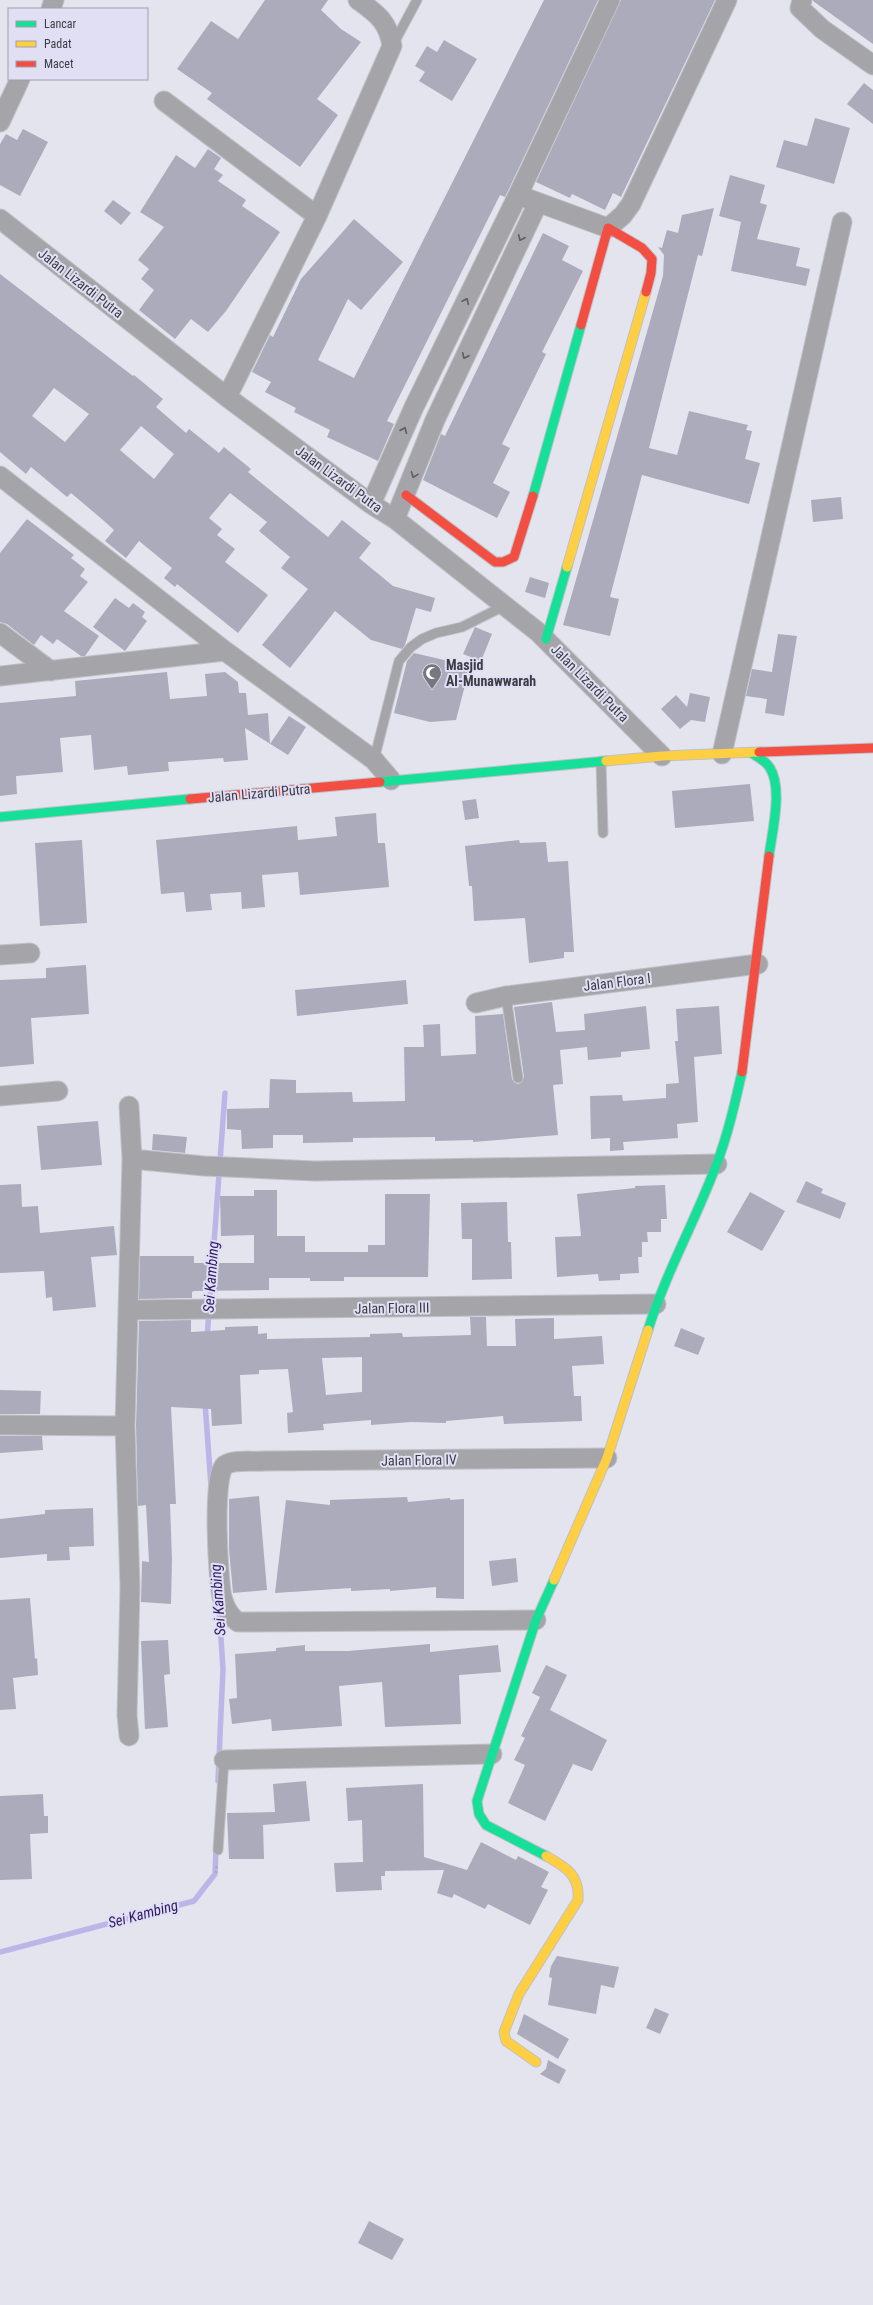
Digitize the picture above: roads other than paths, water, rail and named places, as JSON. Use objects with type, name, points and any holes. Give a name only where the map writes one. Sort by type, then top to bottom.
[{"type":"street","points":[[227,397],[317,216],[392,46],[390,31],[384,22],[358,0]]},
{"type":"street","points":[[371,504],[414,406],[518,195],[610,0]]},
{"type":"street","points":[[406,495],[495,562],[504,562],[514,557],[616,232],[623,215],[631,204],[727,0]]},
{"type":"street","points":[[802,0],[800,8],[822,29],[873,65]]},
{"type":"street","points":[[0,122],[20,80]]},
{"type":"street","points":[[164,102],[317,216]]},
{"type":"street","points":[[518,195],[616,232],[642,248],[652,259],[651,273],[542,635]]},
{"type":"street","points":[[395,519],[406,495],[434,420],[538,203]]},
{"type":"street","name":"Jalan Lizardi Putra","points":[[0,219],[227,397],[371,504],[395,519],[504,606],[521,617],[542,635],[662,756]]},
{"type":"street","points":[[722,754],[842,222]]},
{"type":"street","points":[[414,406],[434,420]]},
{"type":"street","points":[[0,476],[225,651],[374,760],[391,780]]},
{"type":"street","points":[[0,633],[51,671]]},
{"type":"street","points":[[0,676],[225,651]]},
{"type":"street","name":"Jalan Lizardi Putra","points":[[0,817],[662,756],[753,754],[873,748]]},
{"type":"street","points":[[536,2062],[506,2041],[504,2032],[519,1994],[578,1900],[579,1888],[568,1868],[486,1825],[479,1814],[477,1800],[536,1620],[607,1458],[656,1304],[717,1164],[729,1129],[744,1070],[758,964],[776,802],[773,773],[766,760],[753,754]]},
{"type":"street","points":[[0,955],[30,953]]},
{"type":"street","name":"Jalan Flora I","points":[[476,1003],[506,996],[758,964]]},
{"type":"street","points":[[0,1096],[58,1091]]},
{"type":"street","points":[[129,1106],[132,1159],[125,1426],[127,1516],[130,1553],[126,1715],[129,1736]]},
{"type":"street","points":[[132,1159],[204,1166],[314,1171],[717,1164]]},
{"type":"street","name":"Jalan Flora III","points":[[128,1310],[656,1304]]},
{"type":"street","points":[[0,1425],[125,1426]]},
{"type":"street","name":"Jalan Flora IV","points":[[536,1620],[238,1622],[229,1615],[222,1597],[216,1513],[219,1475],[225,1465],[231,1462],[607,1458]]},
{"type":"street","points":[[224,1760],[492,1754]]},
{"type":"lane","points":[[392,46],[416,0]]},
{"type":"lane","points":[[374,760],[399,661],[411,647],[422,639],[436,633],[462,627],[504,606]]},
{"type":"lane","points":[[601,761],[603,834]]},
{"type":"lane","points":[[506,996],[518,1078]]},
{"type":"lane","points":[[218,1850],[224,1760]]},
{"type":"waterway","name":"Sei Kambing","points":[[212,1270],[225,1093]]},
{"type":"waterway","name":"Sei Kambing","points":[[207,1338],[211,1285]]},
{"type":"waterway","name":"Sei Kambing","points":[[205,1403],[211,1486]]},
{"type":"waterway","name":"Sei Kambing","points":[[218,1781],[223,1669],[219,1608]]},
{"type":"waterway","name":"Sei Kambing","points":[[0,1952],[194,1901],[215,1874],[216,1846]]},
{"type":"place","name":"Masjid Al-Munawwarah","points":[[432,690]]}]
